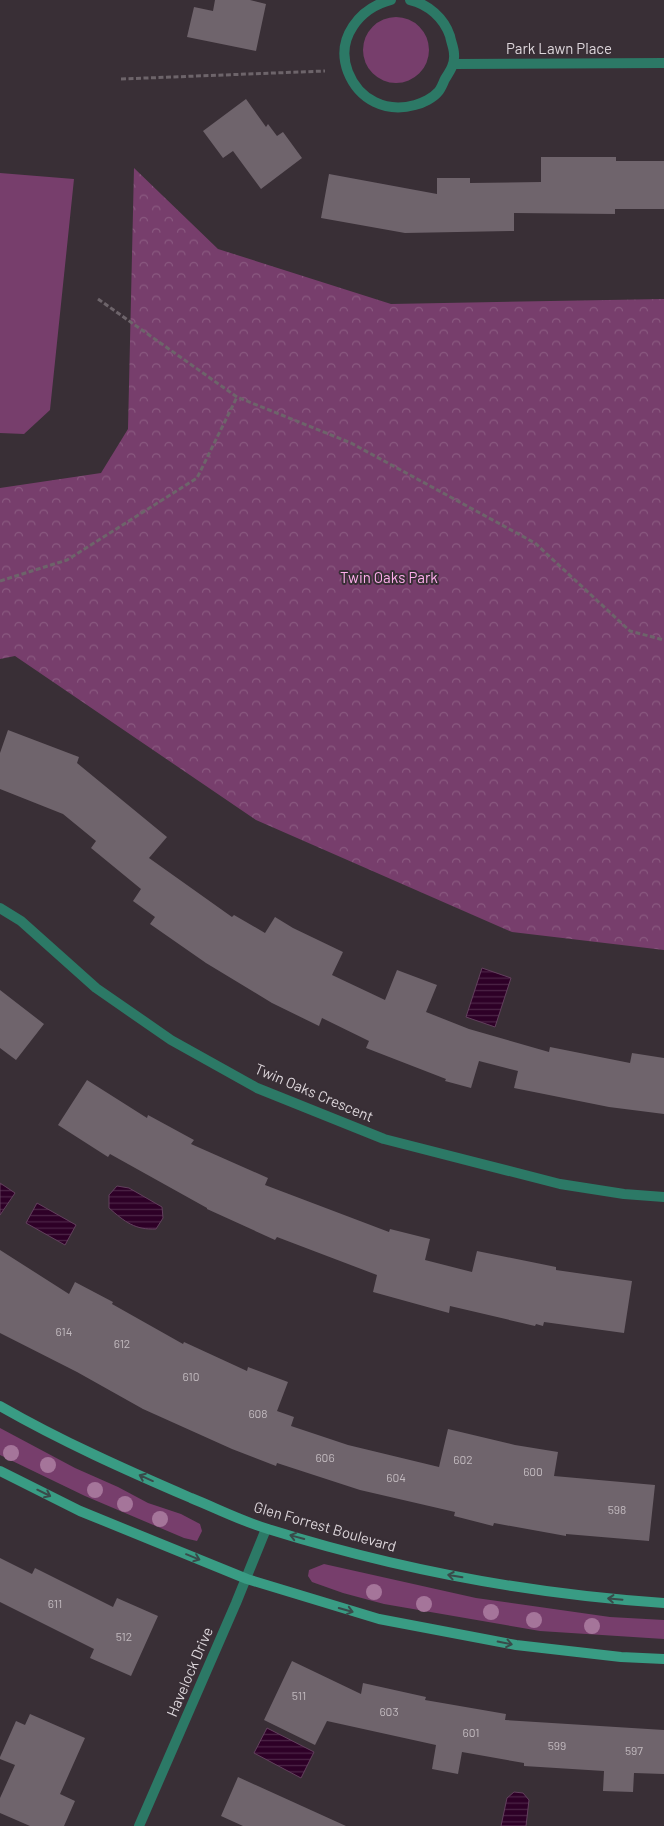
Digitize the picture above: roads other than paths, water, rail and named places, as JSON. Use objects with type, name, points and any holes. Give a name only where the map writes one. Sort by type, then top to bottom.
[{"type":"street","points":[[391,0],[378,3],[362,14],[350,30],[345,49],[347,70],[356,87],[368,99],[386,107],[404,108],[422,103],[438,93],[454,64],[454,53],[447,26],[435,12],[410,0]]},
{"type":"street","name":"Park Lawn Place","points":[[454,64],[664,63]]},
{"type":"street","name":"Twin Oaks Crescent","points":[[0,908],[21,921],[96,988],[172,1040],[257,1088],[384,1139],[560,1184],[624,1194],[664,1197]]},
{"type":"street","name":"Glen Forrest Boulevard","points":[[0,1406],[28,1423],[144,1478],[266,1529],[434,1572],[610,1599],[664,1602]]},
{"type":"street","points":[[0,1471],[80,1511],[246,1579],[380,1619],[505,1643],[621,1657],[664,1659]]},
{"type":"street","name":"Havelock Drive","points":[[139,1826],[162,1778],[266,1529]]},
{"type":"park label","name":"Twin Oaks Park","points":[[389,578]]}]
